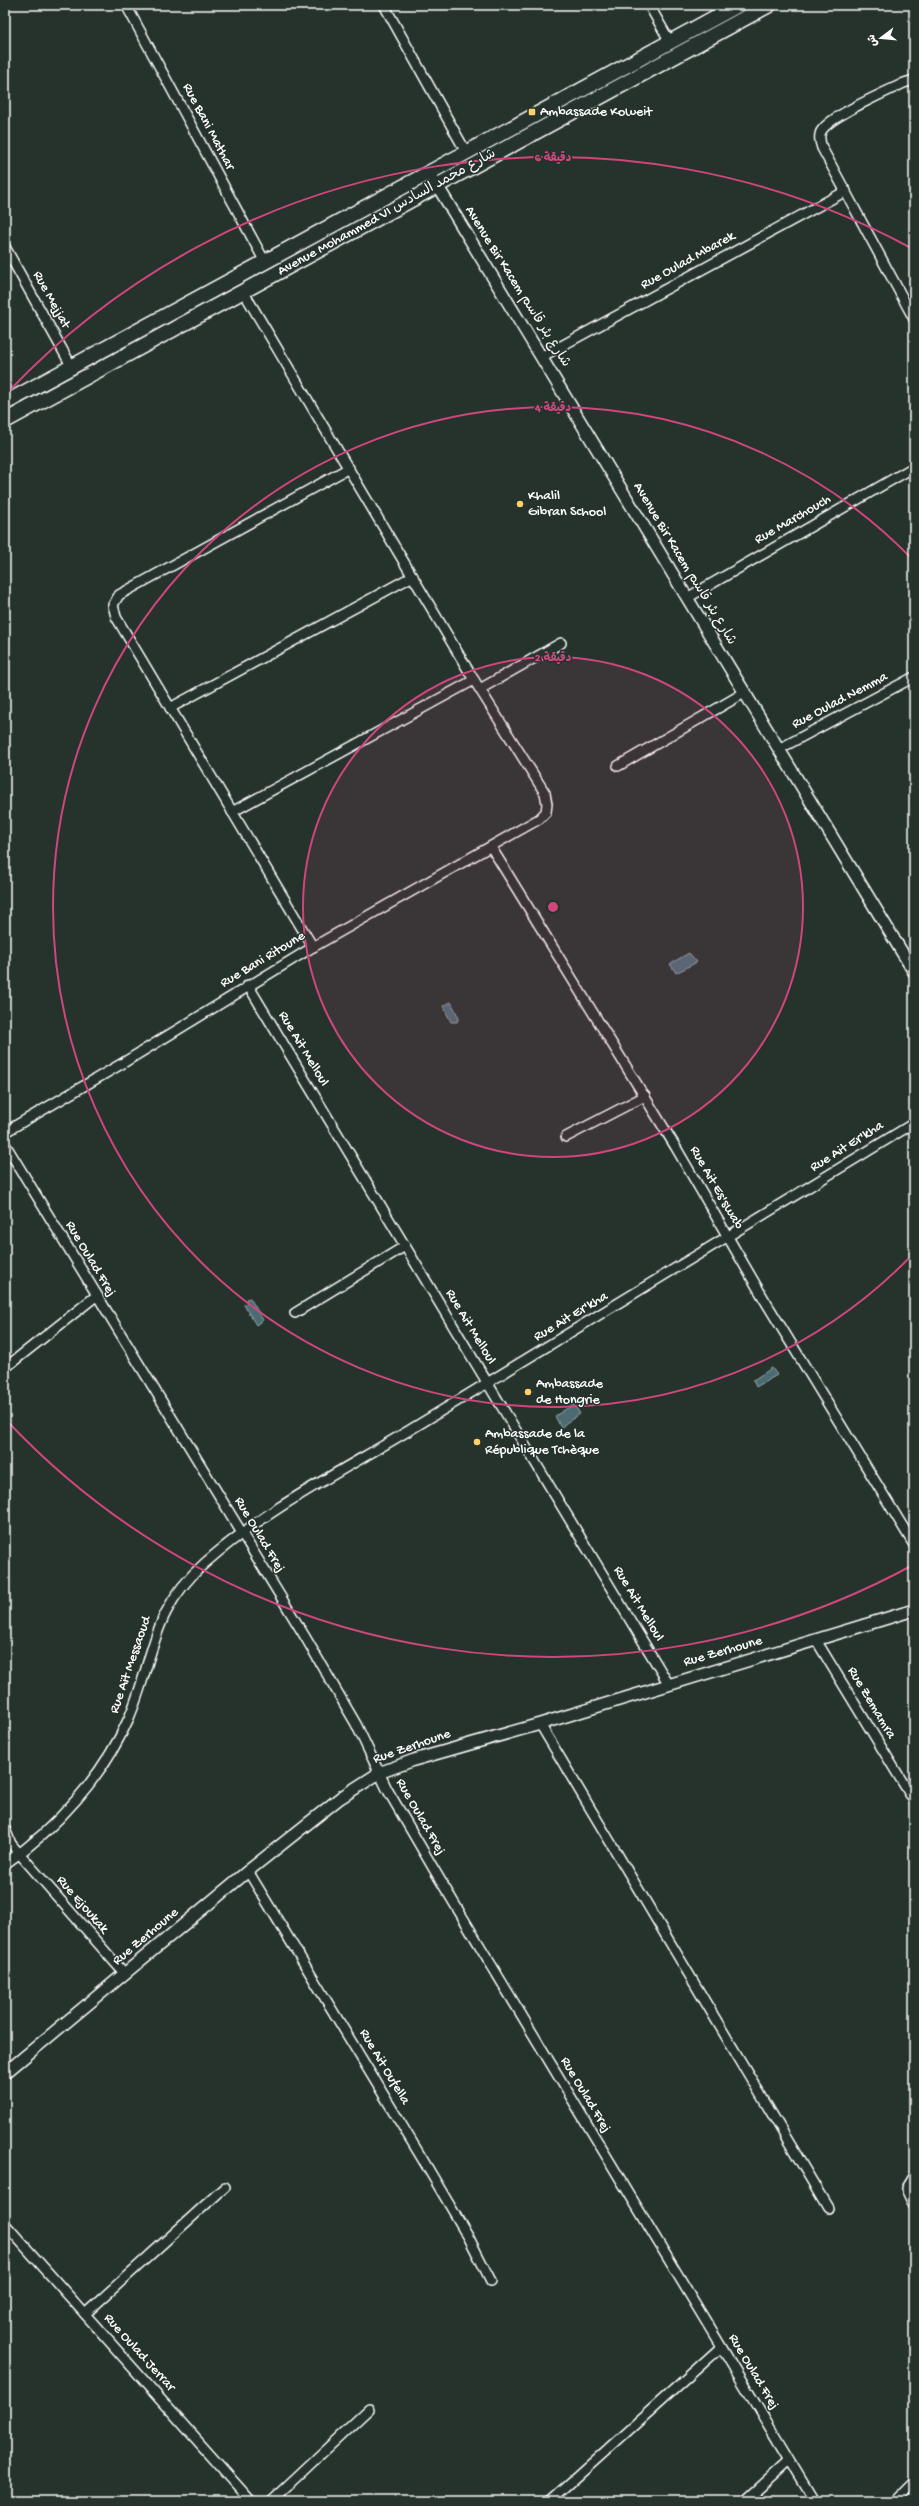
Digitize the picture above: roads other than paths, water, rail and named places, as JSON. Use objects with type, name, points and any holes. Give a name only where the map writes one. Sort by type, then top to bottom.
[{"type":"main road","name":"Avenue Mohammed VI شارع محمد السادس","points":[[5,403],[738,5]]},
{"type":"main road","name":"Avenue Mohammed VI شارع محمد السادس","points":[[5,421],[769,5]]},
{"type":"street","name":"Rue Bani Mathar","points":[[126,5],[265,262]]},
{"type":"street","points":[[384,5],[466,152]]},
{"type":"street","points":[[649,5],[670,42]]},
{"type":"street","points":[[914,80],[904,83],[835,119],[823,129],[820,134],[822,148],[914,319]]},
{"type":"street","name":"Avenue Bir Kacem شارع بئر قاسم","points":[[429,172],[543,356],[744,693],[914,972]]},
{"type":"street","name":"Rue Oulad Mbarek","points":[[543,356],[846,191]]},
{"type":"street","name":"Rue Mejjat","points":[[5,247],[72,367]]},
{"type":"street","points":[[243,291],[480,689],[561,643]]},
{"type":"street","name":"Rue Marchouch","points":[[687,598],[914,466]]},
{"type":"street","points":[[313,947],[113,610],[114,600],[119,595],[349,468]]},
{"type":"street","points":[[170,708],[413,576]]},
{"type":"street","name":"Rue Oulad Nemma","points":[[779,749],[914,677]]},
{"type":"street","points":[[232,812],[474,680]]},
{"type":"street","name":"Rue Bani Ritoune","points":[[5,1132],[123,1063],[248,985],[539,819],[546,812],[548,804],[545,794],[480,689]]},
{"type":"street","points":[[618,766],[744,693]]},
{"type":"street","name":"Rue Ait Es'swab","points":[[491,847],[644,1096],[914,1545]]},
{"type":"street","name":"Rue Ait Melloul","points":[[248,985],[668,1683]]},
{"type":"street","points":[[566,1137],[644,1096]]},
{"type":"street","name":"Rue Ait Er'kha","points":[[241,1534],[914,1123]]},
{"type":"street","name":"Rue Oulad Frej","points":[[5,1144],[356,1724],[379,1773],[438,1878],[814,2501]]},
{"type":"street","points":[[295,1313],[405,1246]]},
{"type":"street","points":[[5,1368],[96,1296]]},
{"type":"street","name":"Rue Aït Messaoud","points":[[5,1864],[19,1854],[70,1806],[109,1754],[129,1718],[157,1628],[169,1603],[196,1571],[241,1534]]},
{"type":"street","name":"Rue Zerhoune","points":[[5,2073],[248,1871],[340,1798],[379,1773],[414,1760],[540,1724],[668,1683],[914,1610]]},
{"type":"street","name":"Rue Zemamra","points":[[816,1640],[914,1801]]},
{"type":"street","points":[[540,1724],[828,2208]]},
{"type":"street","points":[[5,1829],[8,1842]]},
{"type":"street","name":"Rue Ejoukak","points":[[8,1842],[125,1974]]},
{"type":"street","name":"Rue Ait Oufella","points":[[248,1871],[426,2165],[469,2238],[491,2281]]},
{"type":"street","points":[[914,2175],[906,2188],[914,2205]]},
{"type":"street","points":[[85,2314],[225,2187]]},
{"type":"street","name":"Rue Oulad Jerrar","points":[[5,2224],[251,2501]]},
{"type":"street","points":[[550,2501],[721,2347]]},
{"type":"street","points":[[271,2501],[370,2409]]},
{"type":"street","points":[[745,2501],[789,2461]]},
{"type":"street","points":[[895,2501],[914,2482]]},
{"type":"water","points":[[689,953],[697,962],[676,973],[670,964]]},
{"type":"water","points":[[451,1002],[459,1018],[457,1022],[451,1022],[443,1006]]},
{"type":"water","points":[[250,1298],[263,1320],[256,1325],[244,1305],[247,1302],[246,1299]]},
{"type":"water","points":[[772,1368],[777,1375],[756,1387],[753,1380]]},
{"type":"water","points":[[574,1404],[580,1414],[561,1428],[555,1416]]},
{"type":"place","name":"Ambassade Koweit","points":[[532,112]]},
{"type":"place","name":"Khalil Gibran School","points":[[520,504]]},
{"type":"place","name":"Ambassade de Hongrie","points":[[528,1392]]},
{"type":"place","name":"Ambassade de la République Tchèque","points":[[477,1442]]}]
